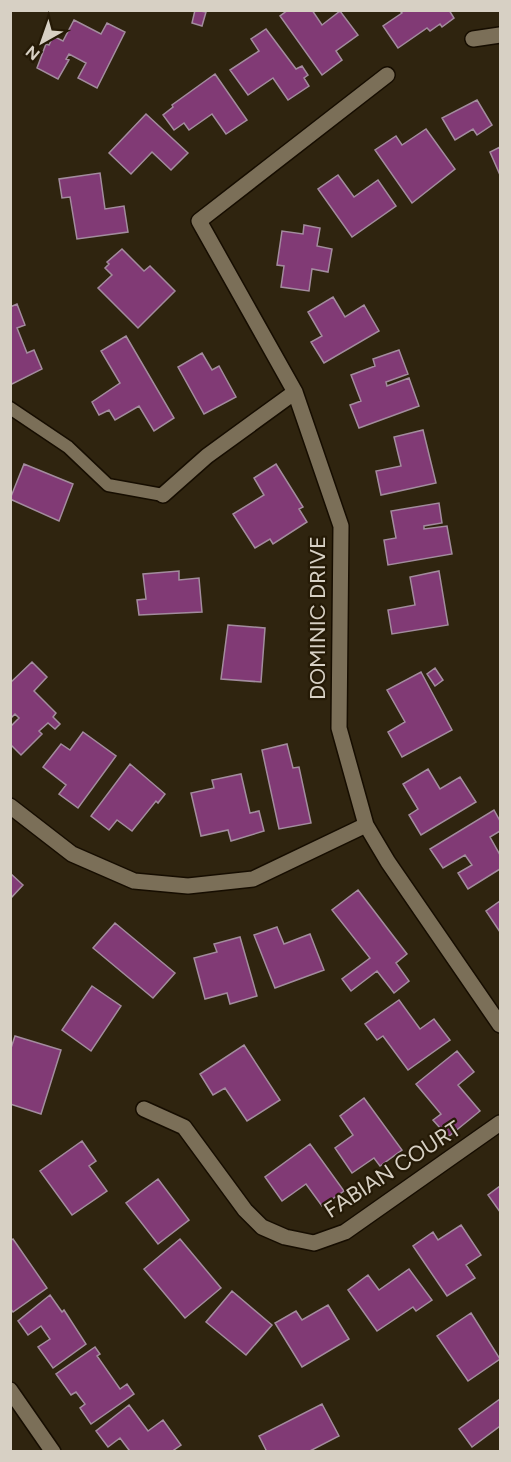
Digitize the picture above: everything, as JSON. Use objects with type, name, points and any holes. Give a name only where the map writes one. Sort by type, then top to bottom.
[{"type":"street","points":[[473,39],[501,35]]},
{"type":"street","name":"DOMINIC DRIVE","points":[[387,75],[199,221],[295,392],[341,526],[339,728],[366,825],[388,862],[501,1025]]},
{"type":"street","points":[[163,495],[207,456],[295,392]]},
{"type":"street","points":[[10,806],[72,854],[134,881],[188,886],[253,879],[366,825]]},
{"type":"street","name":"FABIAN COURT","points":[[144,1109],[184,1127],[245,1210],[262,1227],[285,1237],[314,1243],[345,1232],[501,1123]]},
{"type":"street","points":[[10,1390],[54,1452]]},
{"type":"lane","points":[[10,408],[31,419],[68,447],[108,486],[163,495]]},
{"type":"building","points":[[195,10],[206,12],[202,26],[192,23]]},
{"type":"building","points":[[288,10],[312,10],[322,25],[340,11],[358,35],[336,51],[342,60],[322,75],[280,16]]},
{"type":"building","points":[[399,10],[449,10],[454,18],[442,27],[440,24],[430,31],[427,28],[398,48],[383,26],[402,13]]},
{"type":"building","points":[[74,20],[101,34],[107,23],[125,32],[97,88],[78,78],[86,63],[69,54],[66,59],[69,60],[58,79],[37,68],[46,44],[49,45],[53,36],[63,41]]},
{"type":"building","points":[[266,29],[296,69],[302,66],[308,75],[304,78],[309,86],[288,100],[273,78],[248,95],[230,70],[259,51],[251,39]]},
{"type":"building","points":[[215,74],[247,120],[226,134],[212,114],[189,130],[184,123],[174,130],[163,115],[173,107],[172,105]]},
{"type":"building","points":[[477,100],[492,125],[477,135],[473,129],[455,140],[442,118]]},
{"type":"building","points":[[146,114],[188,153],[171,170],[152,152],[131,174],[109,153]]},
{"type":"building","points":[[426,129],[455,169],[412,203],[375,150],[396,136],[402,145]]},
{"type":"building","points":[[500,147],[500,175],[490,152]]},
{"type":"building","points":[[100,173],[105,209],[124,206],[128,232],[77,239],[70,197],[62,198],[59,179]]},
{"type":"building","points":[[338,175],[354,197],[378,180],[396,206],[352,237],[318,189]]},
{"type":"building","points":[[304,225],[320,228],[317,246],[332,249],[328,272],[312,269],[309,291],[281,287],[284,266],[277,265],[282,231],[303,234]]},
{"type":"building","points":[[122,249],[144,271],[150,266],[175,291],[138,328],[98,288],[112,275],[105,268],[109,264],[107,262]]},
{"type":"building","points":[[333,297],[345,317],[364,305],[379,331],[324,363],[311,342],[322,336],[308,312]]},
{"type":"building","points":[[17,304],[25,325],[17,328],[27,353],[34,350],[42,369],[10,385],[10,307]]},
{"type":"building","points":[[126,336],[174,418],[154,431],[139,406],[115,420],[109,410],[99,415],[92,402],[120,383],[101,351]]},
{"type":"building","points":[[399,350],[408,374],[386,382],[387,386],[409,378],[419,406],[359,428],[350,405],[361,401],[351,375],[375,366],[373,359]]},
{"type":"building","points":[[202,353],[212,370],[219,366],[236,397],[204,414],[178,367]]},
{"type":"building","points":[[423,430],[436,483],[381,495],[376,471],[401,466],[394,437]]},
{"type":"building","points":[[24,464],[73,484],[59,521],[10,499]]},
{"type":"building","points":[[276,464],[303,507],[299,509],[307,522],[273,544],[270,539],[255,548],[233,514],[264,495],[254,478]]},
{"type":"building","points":[[439,503],[442,523],[424,526],[424,529],[447,526],[452,554],[388,565],[384,540],[396,538],[391,511]]},
{"type":"building","points":[[179,571],[179,580],[199,578],[202,612],[139,615],[137,600],[146,599],[143,574]]},
{"type":"building","points":[[439,571],[448,625],[392,634],[388,610],[415,605],[410,577]]},
{"type":"building","points":[[228,625],[265,628],[261,682],[221,679]]},
{"type":"building","points":[[32,662],[47,677],[34,691],[56,713],[53,717],[60,724],[55,729],[48,723],[39,731],[42,734],[21,755],[10,744],[10,727],[19,718],[15,714],[10,719],[10,683]]},
{"type":"building","points":[[435,668],[443,680],[435,686],[427,674]]},
{"type":"building","points":[[421,672],[452,730],[402,757],[388,732],[405,722],[387,690]]},
{"type":"building","points":[[83,732],[116,756],[78,808],[59,794],[66,785],[43,767],[61,744],[70,750]]},
{"type":"building","points":[[287,744],[293,768],[299,767],[311,823],[279,829],[262,750]]},
{"type":"building","points":[[130,764],[165,794],[158,803],[156,801],[132,831],[117,820],[109,830],[91,816]]},
{"type":"building","points":[[428,769],[440,789],[460,777],[476,802],[421,835],[409,815],[418,809],[403,784]]},
{"type":"building","points":[[241,774],[250,813],[259,811],[264,831],[231,841],[228,830],[201,836],[191,793],[214,788],[212,780]]},
{"type":"building","points":[[494,810],[500,821],[500,831],[490,837],[500,855],[500,869],[468,889],[458,873],[472,865],[465,855],[443,868],[430,849]]},
{"type":"building","points":[[10,873],[23,885],[10,899]]},
{"type":"building","points":[[358,890],[407,954],[396,963],[409,981],[394,993],[377,971],[351,991],[342,979],[370,958],[332,910]]},
{"type":"building","points":[[500,901],[500,932],[486,911]]},
{"type":"building","points":[[115,923],[175,973],[153,998],[93,948]]},
{"type":"building","points":[[277,927],[284,944],[310,934],[324,970],[275,988],[254,935]]},
{"type":"building","points":[[240,937],[257,996],[230,1004],[227,993],[205,999],[194,958],[217,952],[214,944]]},
{"type":"building","points":[[92,986],[121,1006],[91,1051],[62,1030]]},
{"type":"building","points":[[399,1000],[420,1029],[434,1019],[450,1040],[408,1070],[383,1036],[377,1040],[365,1024]]},
{"type":"building","points":[[15,1036],[61,1050],[41,1114],[10,1104],[10,1051]]},
{"type":"building","points":[[244,1045],[280,1100],[247,1121],[225,1088],[213,1095],[200,1074]]},
{"type":"building","points":[[457,1051],[474,1072],[458,1085],[480,1111],[448,1137],[433,1120],[441,1114],[416,1084]]},
{"type":"building","points":[[364,1098],[402,1150],[380,1166],[374,1158],[352,1173],[335,1148],[353,1135],[340,1116]]},
{"type":"building","points":[[82,1141],[96,1161],[89,1166],[107,1191],[72,1215],[40,1171]]},
{"type":"building","points":[[310,1144],[344,1191],[322,1206],[306,1184],[282,1201],[265,1177]]},
{"type":"building","points":[[158,1179],[189,1220],[158,1244],[126,1203]]},
{"type":"building","points":[[500,1186],[500,1212],[488,1195]]},
{"type":"building","points":[[461,1225],[481,1255],[466,1265],[475,1278],[447,1296],[413,1246],[433,1232],[438,1240]]},
{"type":"building","points":[[13,1239],[47,1288],[13,1312],[10,1308],[10,1241]]},
{"type":"building","points":[[180,1239],[221,1288],[185,1318],[144,1269]]},
{"type":"building","points":[[409,1269],[432,1300],[416,1311],[413,1307],[377,1331],[348,1290],[368,1275],[379,1290]]},
{"type":"building","points":[[232,1291],[272,1325],[246,1355],[206,1322]]},
{"type":"building","points":[[50,1295],[62,1312],[64,1310],[86,1344],[53,1368],[38,1347],[50,1339],[41,1326],[28,1335],[18,1321]]},
{"type":"building","points":[[328,1305],[349,1339],[302,1367],[275,1323],[296,1311],[302,1320]]},
{"type":"building","points":[[471,1313],[500,1359],[468,1381],[437,1336]]},
{"type":"building","points":[[95,1347],[100,1354],[97,1356],[120,1389],[127,1384],[134,1394],[91,1424],[80,1408],[85,1404],[76,1392],[71,1395],[56,1374]]},
{"type":"building","points":[[500,1399],[500,1426],[472,1447],[459,1429]]},
{"type":"building","points":[[322,1404],[339,1436],[308,1452],[267,1452],[259,1436]]},
{"type":"building","points":[[129,1405],[148,1431],[163,1420],[181,1445],[171,1452],[127,1452],[129,1450],[120,1438],[108,1447],[96,1431]]}]
